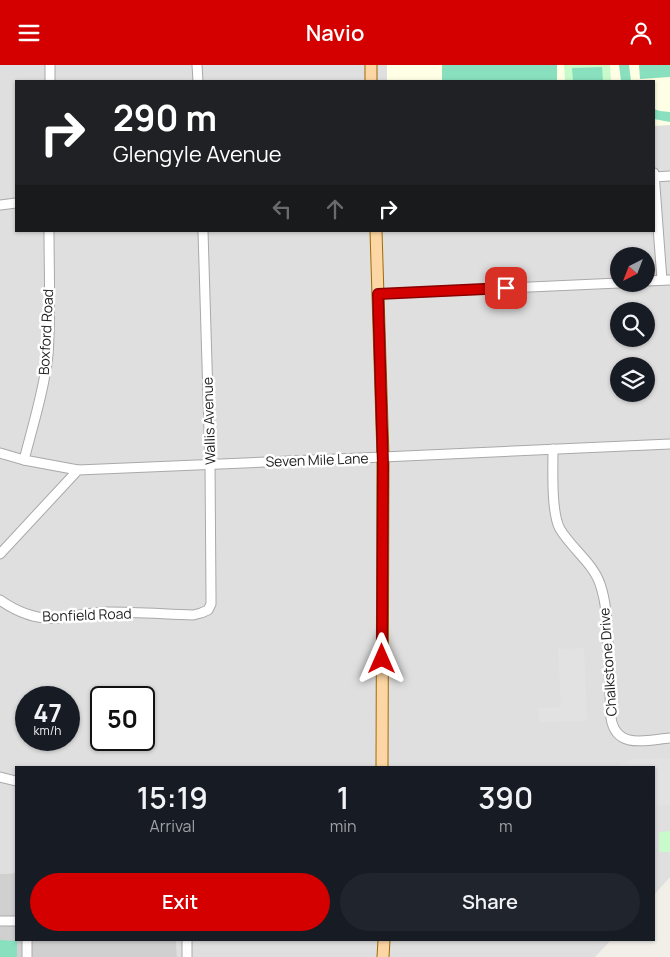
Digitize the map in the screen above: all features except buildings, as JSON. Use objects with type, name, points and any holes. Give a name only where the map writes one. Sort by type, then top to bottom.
[{"type":"main road","points":[[371,65],[371,80]]},
{"type":"main road","points":[[376,232],[383,457],[382,766]]},
{"type":"main road","points":[[383,957],[384,941]]},
{"type":"street","points":[[50,65],[50,80]]},
{"type":"street","points":[[198,65],[198,80]]},
{"type":"street","points":[[655,175],[670,177]]},
{"type":"street","points":[[655,184],[666,280]]},
{"type":"street","points":[[0,205],[15,203]]},
{"type":"street","name":"Boxford Road","points":[[24,460],[38,407],[48,356],[49,232]]},
{"type":"street","name":"Wallis Avenue","points":[[203,232],[210,464],[211,604],[208,610]]},
{"type":"street","points":[[378,294],[610,283]]},
{"type":"street","name":"Seven Mile Lane","points":[[0,453],[24,460],[78,470],[670,444]]},
{"type":"street","name":"Chalkstone Drive","points":[[553,449],[555,509],[558,523],[566,538],[597,577],[603,595],[607,618],[611,718],[615,731],[620,737],[627,740],[670,738]]},
{"type":"street","points":[[0,554],[78,470]]},
{"type":"street","name":"Bonfield Road","points":[[0,600],[6,605],[31,616],[59,619],[90,612],[193,615],[208,610]]},
{"type":"street","points":[[0,777],[15,781]]},
{"type":"street","points":[[0,921],[15,921]]},
{"type":"street","points":[[27,941],[27,957]]},
{"type":"street","points":[[187,941],[187,957]]},
{"type":"shaded area","points":[[0,65],[670,65],[670,877],[655,894],[655,766],[15,766],[15,873],[0,874]]},
{"type":"shaded area","points":[[387,65],[670,65],[670,125],[655,126],[655,80],[387,80]]},
{"type":"shaded area","points":[[584,648],[587,721],[539,722],[539,708],[561,707],[558,649]]},
{"type":"shaded area","points":[[670,758],[670,805],[655,805],[655,766],[616,766],[633,759]]},
{"type":"shaded area","points":[[15,873],[15,941],[176,941],[177,957],[0,957],[0,874]]},
{"type":"shaded area","points":[[176,941],[610,941],[595,957],[177,957]]},
{"type":"green space","points":[[442,65],[557,65],[557,80],[442,80]]},
{"type":"green space","points":[[564,65],[610,65],[611,80],[565,80]]},
{"type":"green space","points":[[619,65],[629,65],[631,80],[621,80]]},
{"type":"green space","points":[[639,65],[670,65],[670,77],[640,79]]},
{"type":"green space","points":[[602,67],[603,80],[573,80],[572,68]]},
{"type":"green space","points":[[655,109],[670,112],[670,122],[655,119]]},
{"type":"green space","points":[[670,831],[670,852],[659,852],[659,832]]},
{"type":"green space","points":[[0,940],[17,941],[17,957],[0,957]]},
{"type":"route","points":[[382,659],[383,466],[378,294],[506,288]]}]
